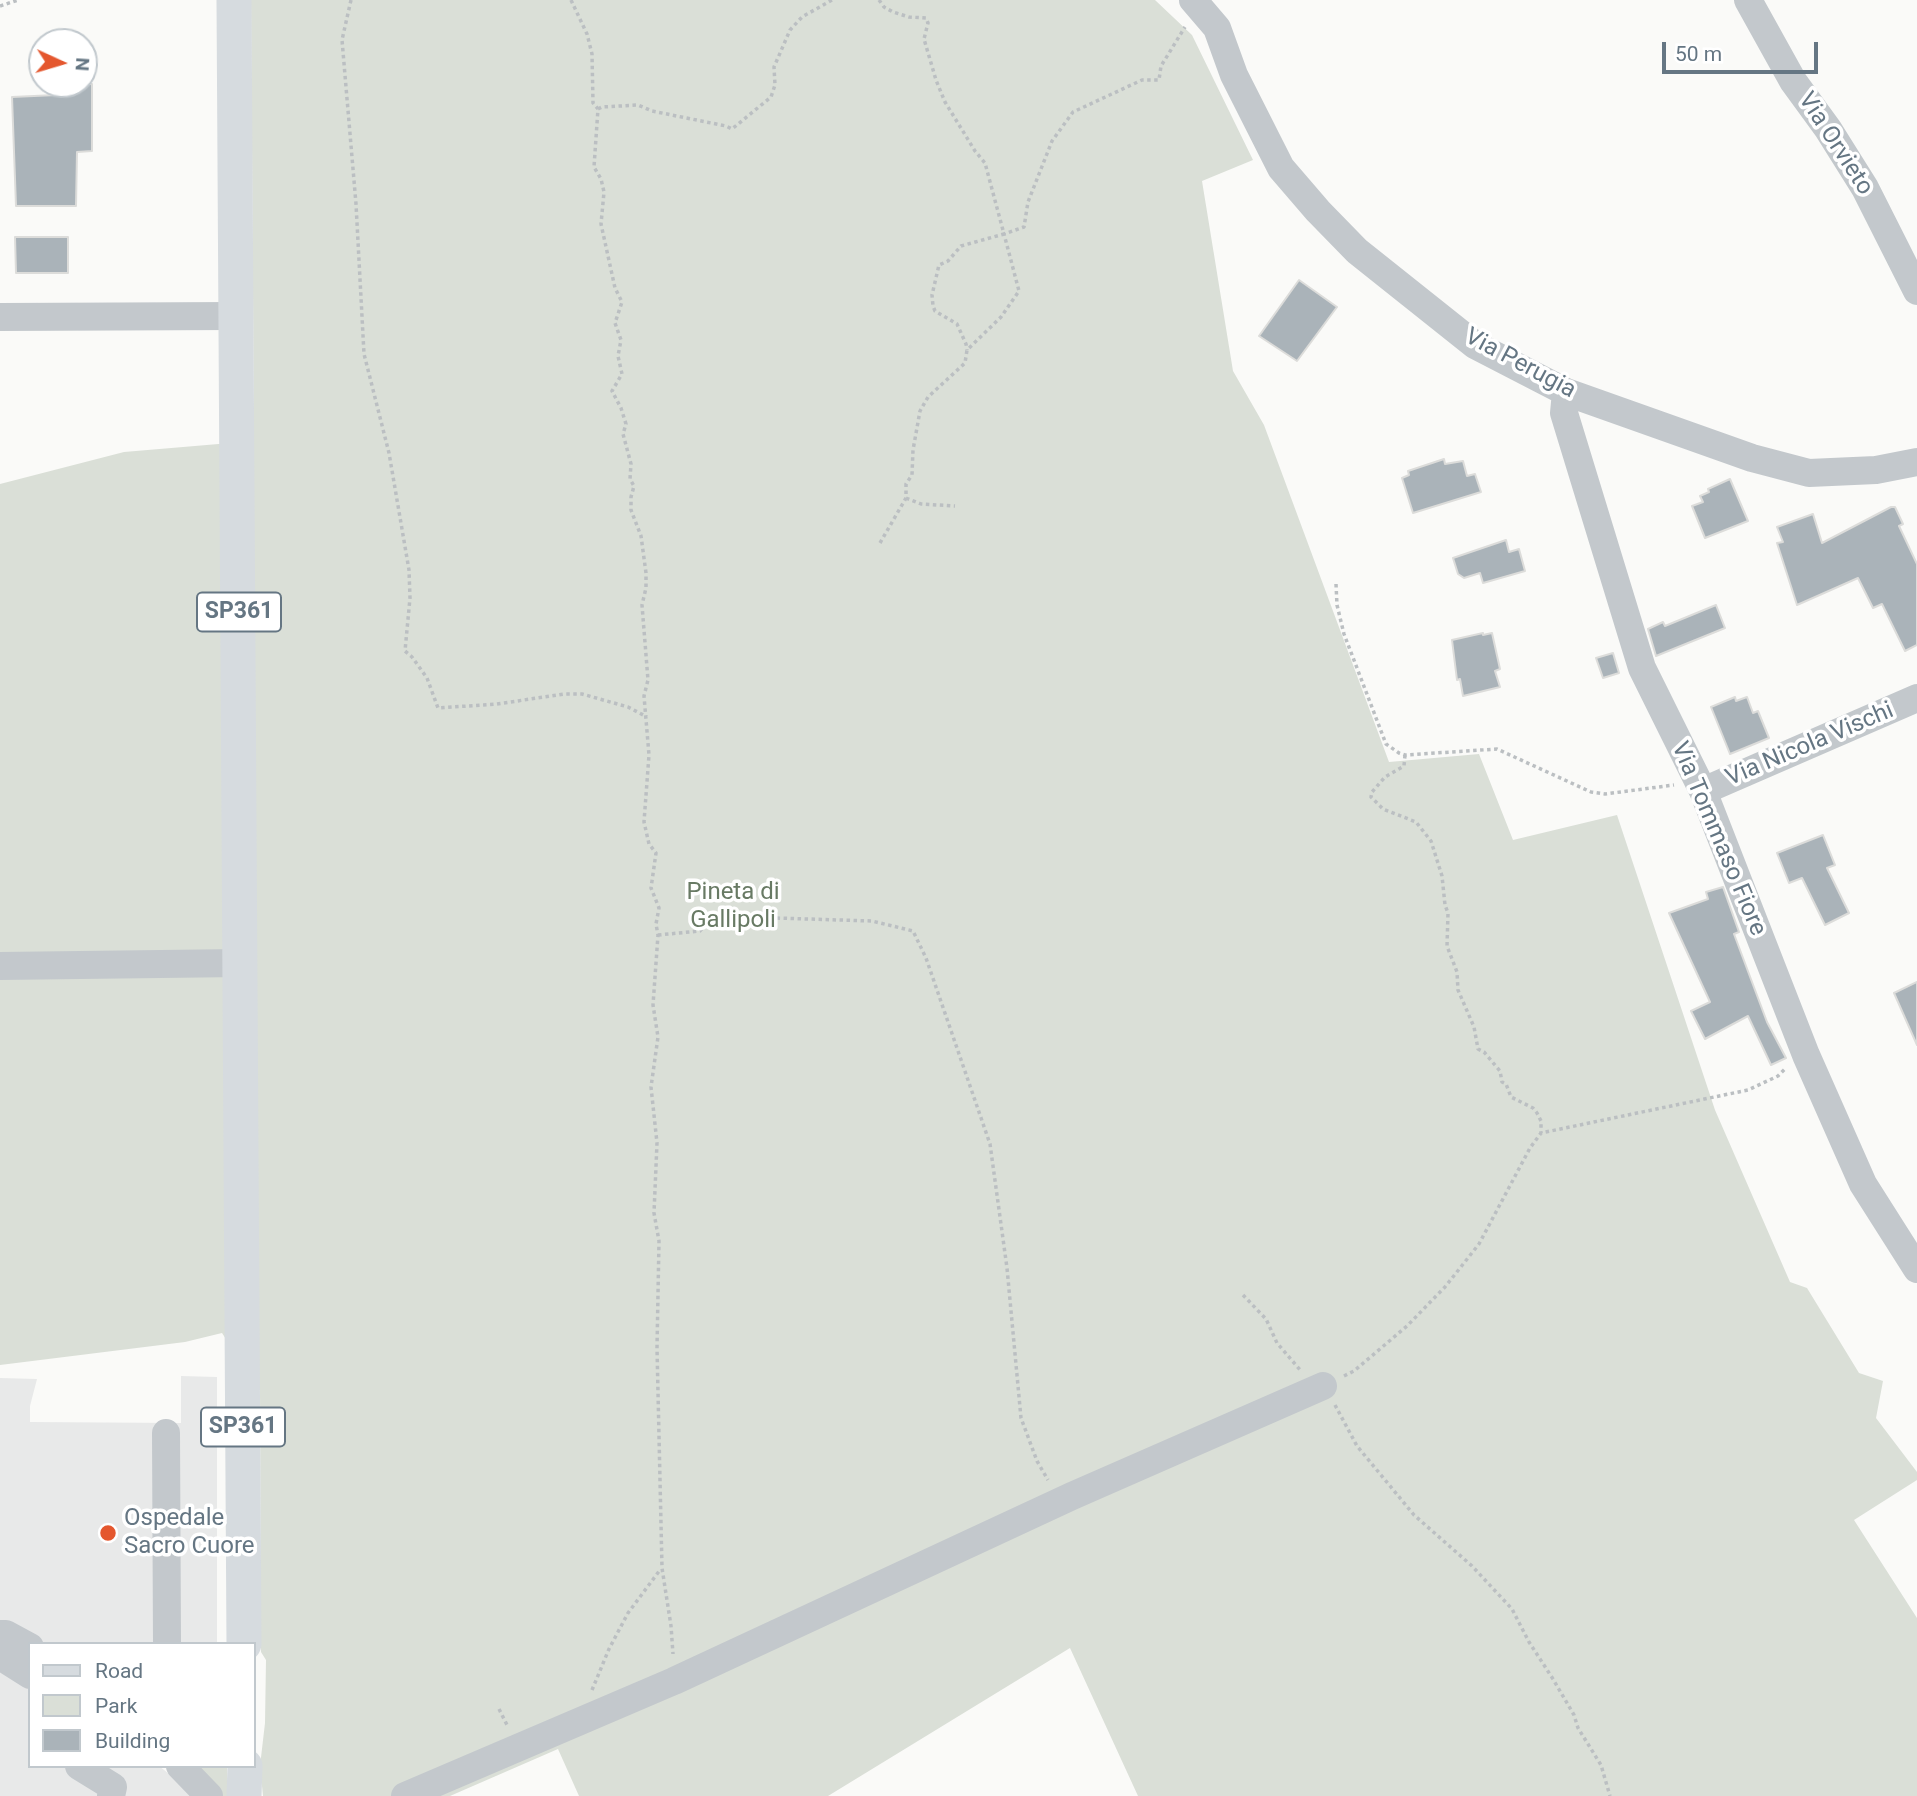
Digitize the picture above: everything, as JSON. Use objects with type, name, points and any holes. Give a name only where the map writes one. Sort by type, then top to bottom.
[{"type":"main road","name":"SP361","points":[[234,0],[241,963],[242,1639]]},
{"type":"main road","points":[[244,1796],[245,1768]]},
{"type":"street","name":"Via Orvieto","points":[[1748,0],[1793,81],[1828,129],[1865,188],[1917,290]]},
{"type":"street","name":"Via Perugia","points":[[1194,2],[1217,28],[1234,75],[1281,167],[1357,251],[1475,345],[1566,392],[1752,458],[1809,473],[1876,470],[1917,462]]},
{"type":"street","points":[[0,317],[235,316]]},
{"type":"street","name":"Via Tommaso Fiore","points":[[1566,392],[1564,413],[1642,668],[1700,786],[1806,1055],[1863,1184],[1917,1269]]},
{"type":"street","name":"Via Nicola Vischi","points":[[1700,786],[1917,698]]},
{"type":"street","points":[[0,966],[241,963]]},
{"type":"street","points":[[405,1796],[674,1681],[1072,1496],[1319,1388]]},
{"type":"street","points":[[166,1433],[167,1642]]},
{"type":"street","points":[[0,1634],[6,1634],[28,1646]]},
{"type":"street","points":[[0,1656],[28,1674]]},
{"type":"street","points":[[82,1768],[117,1793]]},
{"type":"street","points":[[182,1768],[209,1796]]},
{"type":"path","points":[[0,6],[18,0]]},
{"type":"path","points":[[351,0],[342,40],[356,204],[364,354],[389,453],[409,570],[410,598],[405,651],[427,677],[438,708],[497,704],[564,694],[582,695],[628,707],[647,717]]},
{"type":"path","points":[[571,0],[590,44],[594,78],[593,103],[598,109],[594,167],[604,192],[601,224],[615,288],[622,302],[615,323],[621,340],[618,356],[622,374],[612,391],[621,408],[625,424],[623,434],[631,464],[630,479],[634,486],[631,510],[640,536],[646,573],[642,605],[648,680],[644,696],[649,755],[644,821],[649,844],[656,853],[651,888],[659,908],[653,1005],[658,1037],[651,1087],[657,1143],[654,1213],[659,1241],[657,1348],[662,1568],[671,1626],[674,1681]]},
{"type":"path","points":[[598,109],[638,105],[652,111],[726,126],[732,130],[771,97],[775,85],[774,67],[790,30],[802,17],[832,0]]},
{"type":"path","points":[[879,0],[893,12],[926,18],[928,23],[924,39],[936,80],[945,102],[985,163],[1019,291],[1000,317],[967,350]]},
{"type":"path","points":[[880,542],[906,498],[906,484],[912,475],[913,450],[920,411],[928,397],[965,363],[966,344],[957,324],[935,311],[933,306],[932,295],[939,265],[948,261],[961,246],[1024,227],[1028,202],[1052,141],[1073,112],[1142,80],[1159,80],[1161,66],[1179,39],[1194,2]]},
{"type":"path","points":[[906,498],[921,504],[955,506]]},
{"type":"path","points":[[1336,584],[1336,605],[1344,634],[1386,744],[1405,755],[1497,749],[1591,792],[1605,794],[1700,786]]},
{"type":"path","points":[[1405,755],[1404,765],[1385,778],[1371,797],[1383,808],[1416,822],[1431,841],[1442,876],[1442,890],[1448,913],[1447,946],[1457,972],[1458,990],[1474,1027],[1478,1049],[1484,1052],[1500,1071],[1502,1082],[1506,1084],[1511,1097],[1533,1108],[1537,1113],[1541,1121],[1541,1133]]},
{"type":"path","points":[[658,935],[699,931],[712,916],[872,921],[913,931],[926,958],[990,1144],[1009,1281],[1021,1418],[1037,1461],[1049,1482],[1072,1496]]},
{"type":"path","points":[[1319,1388],[1354,1371],[1407,1326],[1445,1287],[1479,1244],[1535,1139],[1541,1133],[1693,1100],[1721,1097],[1748,1090],[1777,1076]]},
{"type":"path","points":[[1243,1296],[1266,1319],[1277,1343],[1319,1388],[1357,1446],[1414,1514],[1472,1566],[1512,1609],[1601,1765],[1610,1796]]},
{"type":"path","points":[[583,1719],[609,1648],[628,1613],[662,1568]]},
{"type":"shaded area","name":"Ospedale Sacro Cuore","points":[[181,1376],[217,1377],[217,1642],[28,1642],[28,1768],[162,1768],[183,1785],[191,1796],[0,1796],[0,1378],[37,1379],[30,1406],[30,1422],[181,1423]]},
{"type":"green space","name":"Pineta di Gallipoli","points":[[251,0],[1155,0],[1192,35],[1253,160],[1202,181],[1233,371],[1264,425],[1389,762],[1479,754],[1513,840],[1617,815],[1715,1110],[1790,1282],[1807,1288],[1859,1373],[1883,1381],[1876,1418],[1917,1472],[1917,1480],[1854,1520],[1917,1618],[1917,1796],[1138,1796],[1070,1648],[828,1796],[579,1796],[558,1749],[450,1796],[263,1796],[260,1766],[265,1723],[266,1660],[261,1652],[260,1391],[222,1333],[185,1342],[0,1365],[0,484],[124,452],[254,441]]},
{"type":"green space","points":[[197,1768],[227,1768],[228,1796],[219,1796]]},
{"type":"building","points":[[12,97],[92,98],[92,151],[77,152],[76,206],[16,206]]},
{"type":"building","points":[[15,237],[68,237],[68,273],[16,273]]},
{"type":"building","points":[[1299,280],[1337,307],[1297,361],[1259,336]]},
{"type":"building","points":[[1444,459],[1445,464],[1463,461],[1467,476],[1475,474],[1481,492],[1413,513],[1402,478],[1409,475],[1408,471]]},
{"type":"building","points":[[1730,479],[1748,521],[1705,538],[1692,506],[1703,502],[1700,496],[1709,492],[1708,489]]},
{"type":"building","points":[[1895,507],[1903,524],[1899,526],[1917,564],[1917,645],[1905,651],[1882,604],[1873,608],[1858,578],[1797,605],[1777,543],[1783,542],[1777,527],[1813,514],[1822,543]]},
{"type":"building","points":[[1506,540],[1509,552],[1519,549],[1525,571],[1483,583],[1480,573],[1464,578],[1458,574],[1453,558]]},
{"type":"building","points":[[1716,605],[1725,628],[1656,656],[1648,629],[1663,622],[1665,626]]},
{"type":"building","points":[[1492,633],[1500,669],[1495,671],[1500,687],[1463,696],[1460,679],[1457,680],[1452,640]]},
{"type":"building","points":[[1613,653],[1619,673],[1603,678],[1596,658]]},
{"type":"building","points":[[1735,697],[1736,701],[1747,697],[1753,713],[1758,711],[1769,738],[1730,754],[1711,707]]},
{"type":"building","points":[[1823,835],[1835,865],[1827,868],[1849,913],[1825,925],[1802,878],[1789,883],[1777,853]]},
{"type":"building","points":[[1723,887],[1739,932],[1734,934],[1767,1022],[1786,1058],[1771,1065],[1748,1016],[1705,1039],[1691,1011],[1710,1002],[1669,913],[1708,899],[1706,892]]},
{"type":"building","points":[[1917,982],[1917,1045],[1894,993]]},
{"type":"place","name":"Ospedale Sacro Cuore","points":[[108,1533]]}]
